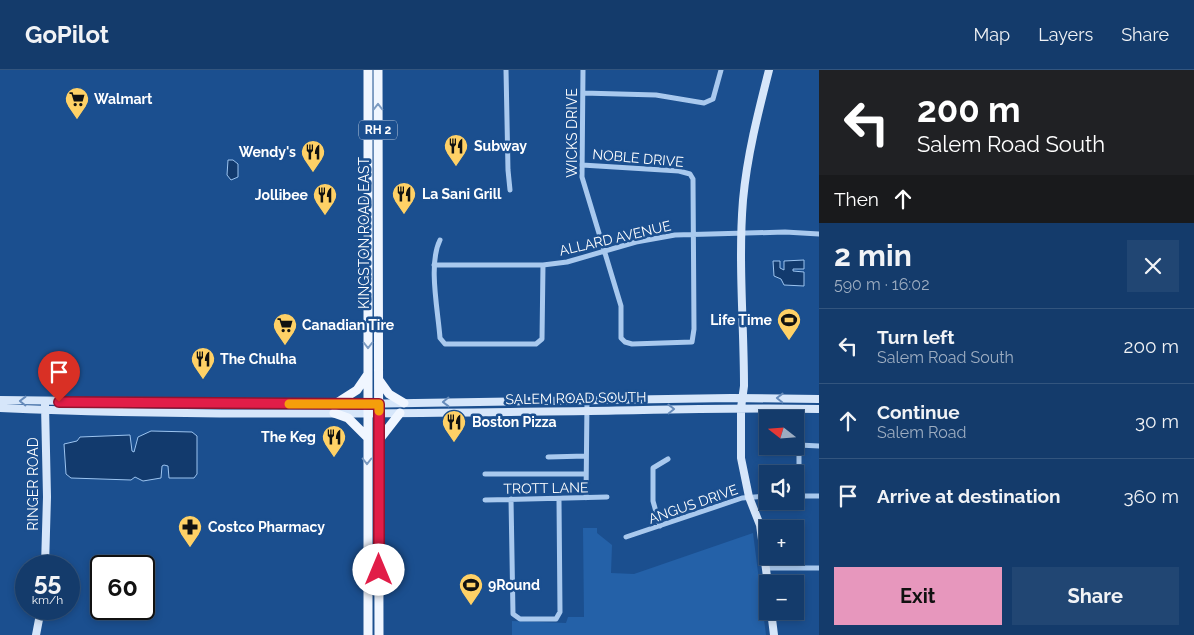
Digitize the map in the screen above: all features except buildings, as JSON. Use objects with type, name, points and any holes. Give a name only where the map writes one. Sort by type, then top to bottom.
[{"type":"main road","name":"KINGSTON ROAD EAST","points":[[368,70],[368,635]]},
{"type":"main road","name":"KINGSTON ROAD EAST","points":[[378,70],[379,635]]},
{"type":"main road","points":[[767,575],[760,525],[749,497],[741,458],[744,386],[741,234],[747,166],[756,116],[769,70]]},
{"type":"main road","points":[[0,408],[45,410],[335,409],[357,390],[368,374]]},
{"type":"main road","points":[[379,380],[389,394],[404,403]]},
{"type":"main road","name":"SALEM ROAD SOUTH","points":[[335,409],[379,408],[404,403],[742,398],[819,399]]},
{"type":"main road","points":[[0,400],[335,409],[348,418],[368,437]]},
{"type":"main road","name":"RINGER ROAD","points":[[45,401],[47,497],[45,555]]},
{"type":"main road","name":"SALEM ROAD SOUTH","points":[[335,409],[352,404],[367,408]]},
{"type":"main road","name":"SALEM ROAD SOUTH","points":[[379,408],[400,413],[742,408],[819,409]]},
{"type":"main road","points":[[379,440],[400,413]]},
{"type":"main road","points":[[36,635],[39,620]]},
{"type":"main road","points":[[772,620],[774,635]]},
{"type":"street","points":[[506,70],[510,190]]},
{"type":"street","name":"WICKS DRIVE","points":[[583,70],[582,165],[585,192],[621,306],[621,338],[625,342],[632,344],[692,342],[694,329],[693,234]]},
{"type":"street","points":[[583,94],[656,95],[704,103],[713,99],[721,70]]},
{"type":"street","name":"NOBLE DRIVE","points":[[582,165],[679,171],[690,174],[693,179],[693,234]]},
{"type":"street","name":"ALLARD AVENUE","points":[[434,265],[542,265],[566,262],[657,237],[693,234],[785,232],[819,234]]},
{"type":"street","points":[[440,240],[435,249],[434,265],[440,338],[445,344],[536,344],[542,339],[542,265]]},
{"type":"street","points":[[586,498],[587,401]]},
{"type":"street","points":[[798,465],[799,445],[819,446]]},
{"type":"street","points":[[548,457],[586,456]]},
{"type":"street","points":[[660,526],[653,501],[653,468],[668,459]]},
{"type":"street","points":[[485,474],[586,474]]},
{"type":"street","name":"ANGUS DRIVE","points":[[626,537],[749,497],[759,496]]},
{"type":"street","points":[[804,496],[819,496]]},
{"type":"street","name":"TROTT LANE","points":[[485,500],[559,500],[607,497]]},
{"type":"street","points":[[511,499],[513,614],[520,619],[556,618],[560,612],[559,500]]},
{"type":"street","points":[[766,568],[819,568]]},
{"type":"shaded area","points":[[228,160],[233,160],[238,164],[238,177],[231,180],[227,175]]},
{"type":"shaded area","points":[[804,260],[804,269],[793,269],[793,271],[804,272],[804,286],[784,285],[781,279],[774,276],[773,261],[780,261],[780,268],[784,270],[784,261]]},
{"type":"shaded area","points":[[151,431],[192,432],[197,436],[197,474],[194,478],[169,478],[168,466],[164,465],[162,466],[161,478],[143,481],[135,477],[131,480],[71,478],[66,474],[64,444],[77,441],[80,437],[130,435],[132,451],[134,452],[138,437]]},
{"type":"shaded area","points":[[583,528],[597,528],[597,533],[612,545],[611,573],[634,574],[753,533],[759,580],[759,620],[764,620],[766,635],[512,635],[512,621],[566,623],[568,617],[584,617]]},
{"type":"slow traffic","points":[[289,404],[379,404],[379,411]]},
{"type":"place","name":"Walmart","points":[[77,120]]},
{"type":"place","name":"Subway","points":[[456,167]]},
{"type":"place","name":"Wendy's","points":[[313,173]]},
{"type":"place","name":"La Sani Grill","points":[[404,215]]},
{"type":"place","name":"Jollibee","points":[[325,216]]},
{"type":"place","name":"Life Time","points":[[789,341]]},
{"type":"place","name":"Canadian Tire","points":[[285,346]]},
{"type":"place","name":"The Chulha","points":[[203,380]]},
{"type":"place","name":"Boston Pizza","points":[[454,443]]},
{"type":"place","name":"The Keg","points":[[334,458]]},
{"type":"place","name":"Costco Pharmacy","points":[[190,548]]},
{"type":"place","name":"9Round","points":[[471,606]]},
{"type":"route","points":[[59,402],[379,404],[379,570]]}]
